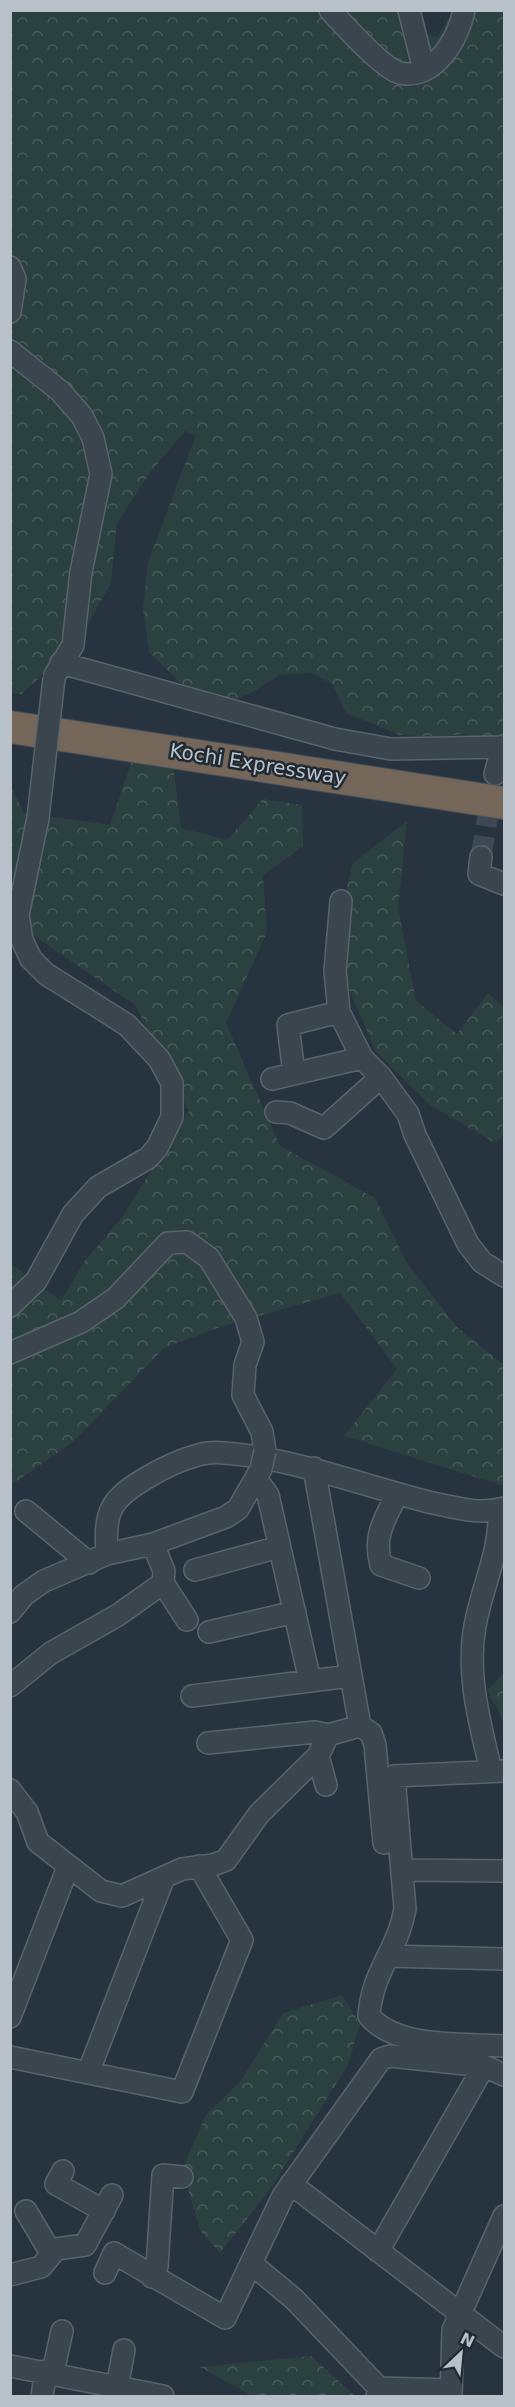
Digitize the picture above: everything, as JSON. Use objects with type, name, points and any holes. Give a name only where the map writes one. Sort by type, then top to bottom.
[{"type":"highway","name":"Kochi Expressway","points":[[10,713],[500,781]]},
{"type":"highway","name":"Kochi Expressway","points":[[10,727],[504,803]]},
{"type":"street","points":[[330,10],[382,61],[400,73],[424,70],[444,55],[464,10]]},
{"type":"street","points":[[409,10],[424,70]]},
{"type":"street","points":[[10,267],[15,279],[10,312]]},
{"type":"street","points":[[10,351],[60,391],[82,416],[93,438],[101,474],[81,572],[73,645],[57,670],[38,818],[18,915],[22,940],[31,959],[46,974],[127,1025],[159,1059],[172,1083],[172,1117],[157,1148],[148,1158],[98,1187],[73,1214],[36,1281],[10,1306]]},
{"type":"street","points":[[57,670],[335,739],[391,748],[504,747],[500,781]]},
{"type":"street","points":[[481,857],[479,874],[504,884]]},
{"type":"street","points":[[341,901],[335,971],[339,1012],[362,1059],[381,1077],[408,1114],[415,1135],[468,1244],[482,1262],[503,1267]]},
{"type":"street","points":[[294,1074],[288,1025],[339,1012]]},
{"type":"street","points":[[272,1079],[362,1059]]},
{"type":"street","points":[[276,1112],[290,1113],[324,1128],[381,1077]]},
{"type":"street","points":[[10,1353],[81,1322],[116,1298],[168,1244],[187,1242],[209,1258],[246,1318],[254,1342],[244,1365],[243,1395],[262,1432],[261,1466],[310,1682]]},
{"type":"street","points":[[98,1559],[111,1508],[118,1497],[161,1470],[199,1455],[223,1452],[314,1468],[397,1494],[475,1513],[502,1509],[498,1564],[475,1627],[473,1694],[498,1771],[394,1776],[404,1870],[403,1919],[401,1929],[375,1979],[370,1998],[369,2016],[378,2027],[405,2039],[504,2046]]},
{"type":"street","points":[[10,1612],[24,1595],[44,1581],[98,1559],[153,1544],[226,1517],[238,1509],[261,1466]]},
{"type":"street","points":[[314,1468],[360,1726],[371,1733],[375,1746],[384,1843]]},
{"type":"street","points":[[397,1494],[380,1529],[376,1547],[381,1565],[419,1578]]},
{"type":"street","points":[[26,1511],[98,1559]]},
{"type":"street","points":[[153,1544],[164,1571],[163,1583],[187,1620]]},
{"type":"street","points":[[195,1570],[279,1546]]},
{"type":"street","points":[[10,1686],[51,1653],[118,1615],[163,1583]]},
{"type":"street","points":[[209,1632],[295,1612]]},
{"type":"street","points":[[192,1696],[350,1676]]},
{"type":"street","points":[[208,1743],[315,1732],[328,1735],[360,1726]]},
{"type":"street","points":[[10,1790],[27,1812],[38,1842],[101,1891],[122,1896],[164,1877],[226,1860],[258,1814],[318,1756],[328,1735]]},
{"type":"street","points":[[318,1756],[326,1785]]},
{"type":"street","points":[[10,2057],[182,2092],[242,1940],[199,1866]]},
{"type":"street","points":[[10,2017],[68,1867]]},
{"type":"street","points":[[404,1870],[504,1871]]},
{"type":"street","points":[[88,2073],[164,1877]]},
{"type":"street","points":[[387,1956],[504,1959]]},
{"type":"street","points":[[105,2273],[114,2253],[225,2318],[253,2265],[282,2196],[381,2059],[390,2056],[484,2066],[504,2075]]},
{"type":"street","points":[[378,2250],[484,2066]]},
{"type":"street","points":[[10,2275],[40,2267],[56,2249],[85,2245],[108,2203],[56,2184],[63,2171]]},
{"type":"street","points":[[152,2277],[157,2266],[163,2175],[182,2176]]},
{"type":"street","points":[[291,2184],[504,2347]]},
{"type":"street","points":[[26,2211],[51,2253]]},
{"type":"street","points":[[253,2265],[294,2298],[378,2392],[451,2393],[453,2330],[504,2216]]},
{"type":"street","points":[[42,2397],[62,2331]]},
{"type":"street","points":[[117,2386],[124,2350]]},
{"type":"street","points":[[10,2366],[50,2372],[163,2397]]},
{"type":"green space","points":[[11,11],[398,11],[403,29],[437,37],[454,11],[504,11],[504,742],[463,734],[438,737],[400,735],[346,713],[332,684],[312,673],[279,675],[253,692],[221,705],[190,693],[149,652],[143,609],[148,562],[196,435],[185,431],[151,471],[117,523],[111,582],[81,638],[22,694],[11,693]]},
{"type":"green space","points":[[131,763],[173,763],[181,828],[227,840],[263,799],[302,805],[303,846],[263,875],[267,932],[226,1023],[280,1146],[375,1198],[407,1263],[457,1327],[504,1365],[504,1486],[344,1436],[397,1369],[340,1293],[220,1327],[164,1348],[72,1443],[11,1485],[11,1264],[61,1301],[84,1262],[122,1217],[189,1111],[135,1005],[11,920],[10,783],[24,813],[110,825]]},
{"type":"green space","points":[[407,821],[398,907],[416,1001],[457,1034],[488,993],[504,1007],[504,1134],[495,1143],[430,1105],[376,1052],[333,952],[352,864]]},
{"type":"green space","points":[[504,1673],[504,1722],[487,1690]]},
{"type":"green space","points":[[342,1995],[360,2024],[348,2065],[269,2191],[220,2253],[200,2230],[182,2169],[206,2115],[242,2079],[283,2013]]},
{"type":"green space","points":[[311,2356],[355,2396],[252,2396],[200,2367]]},
{"type":"tunnel","points":[[481,857],[492,790]]}]
